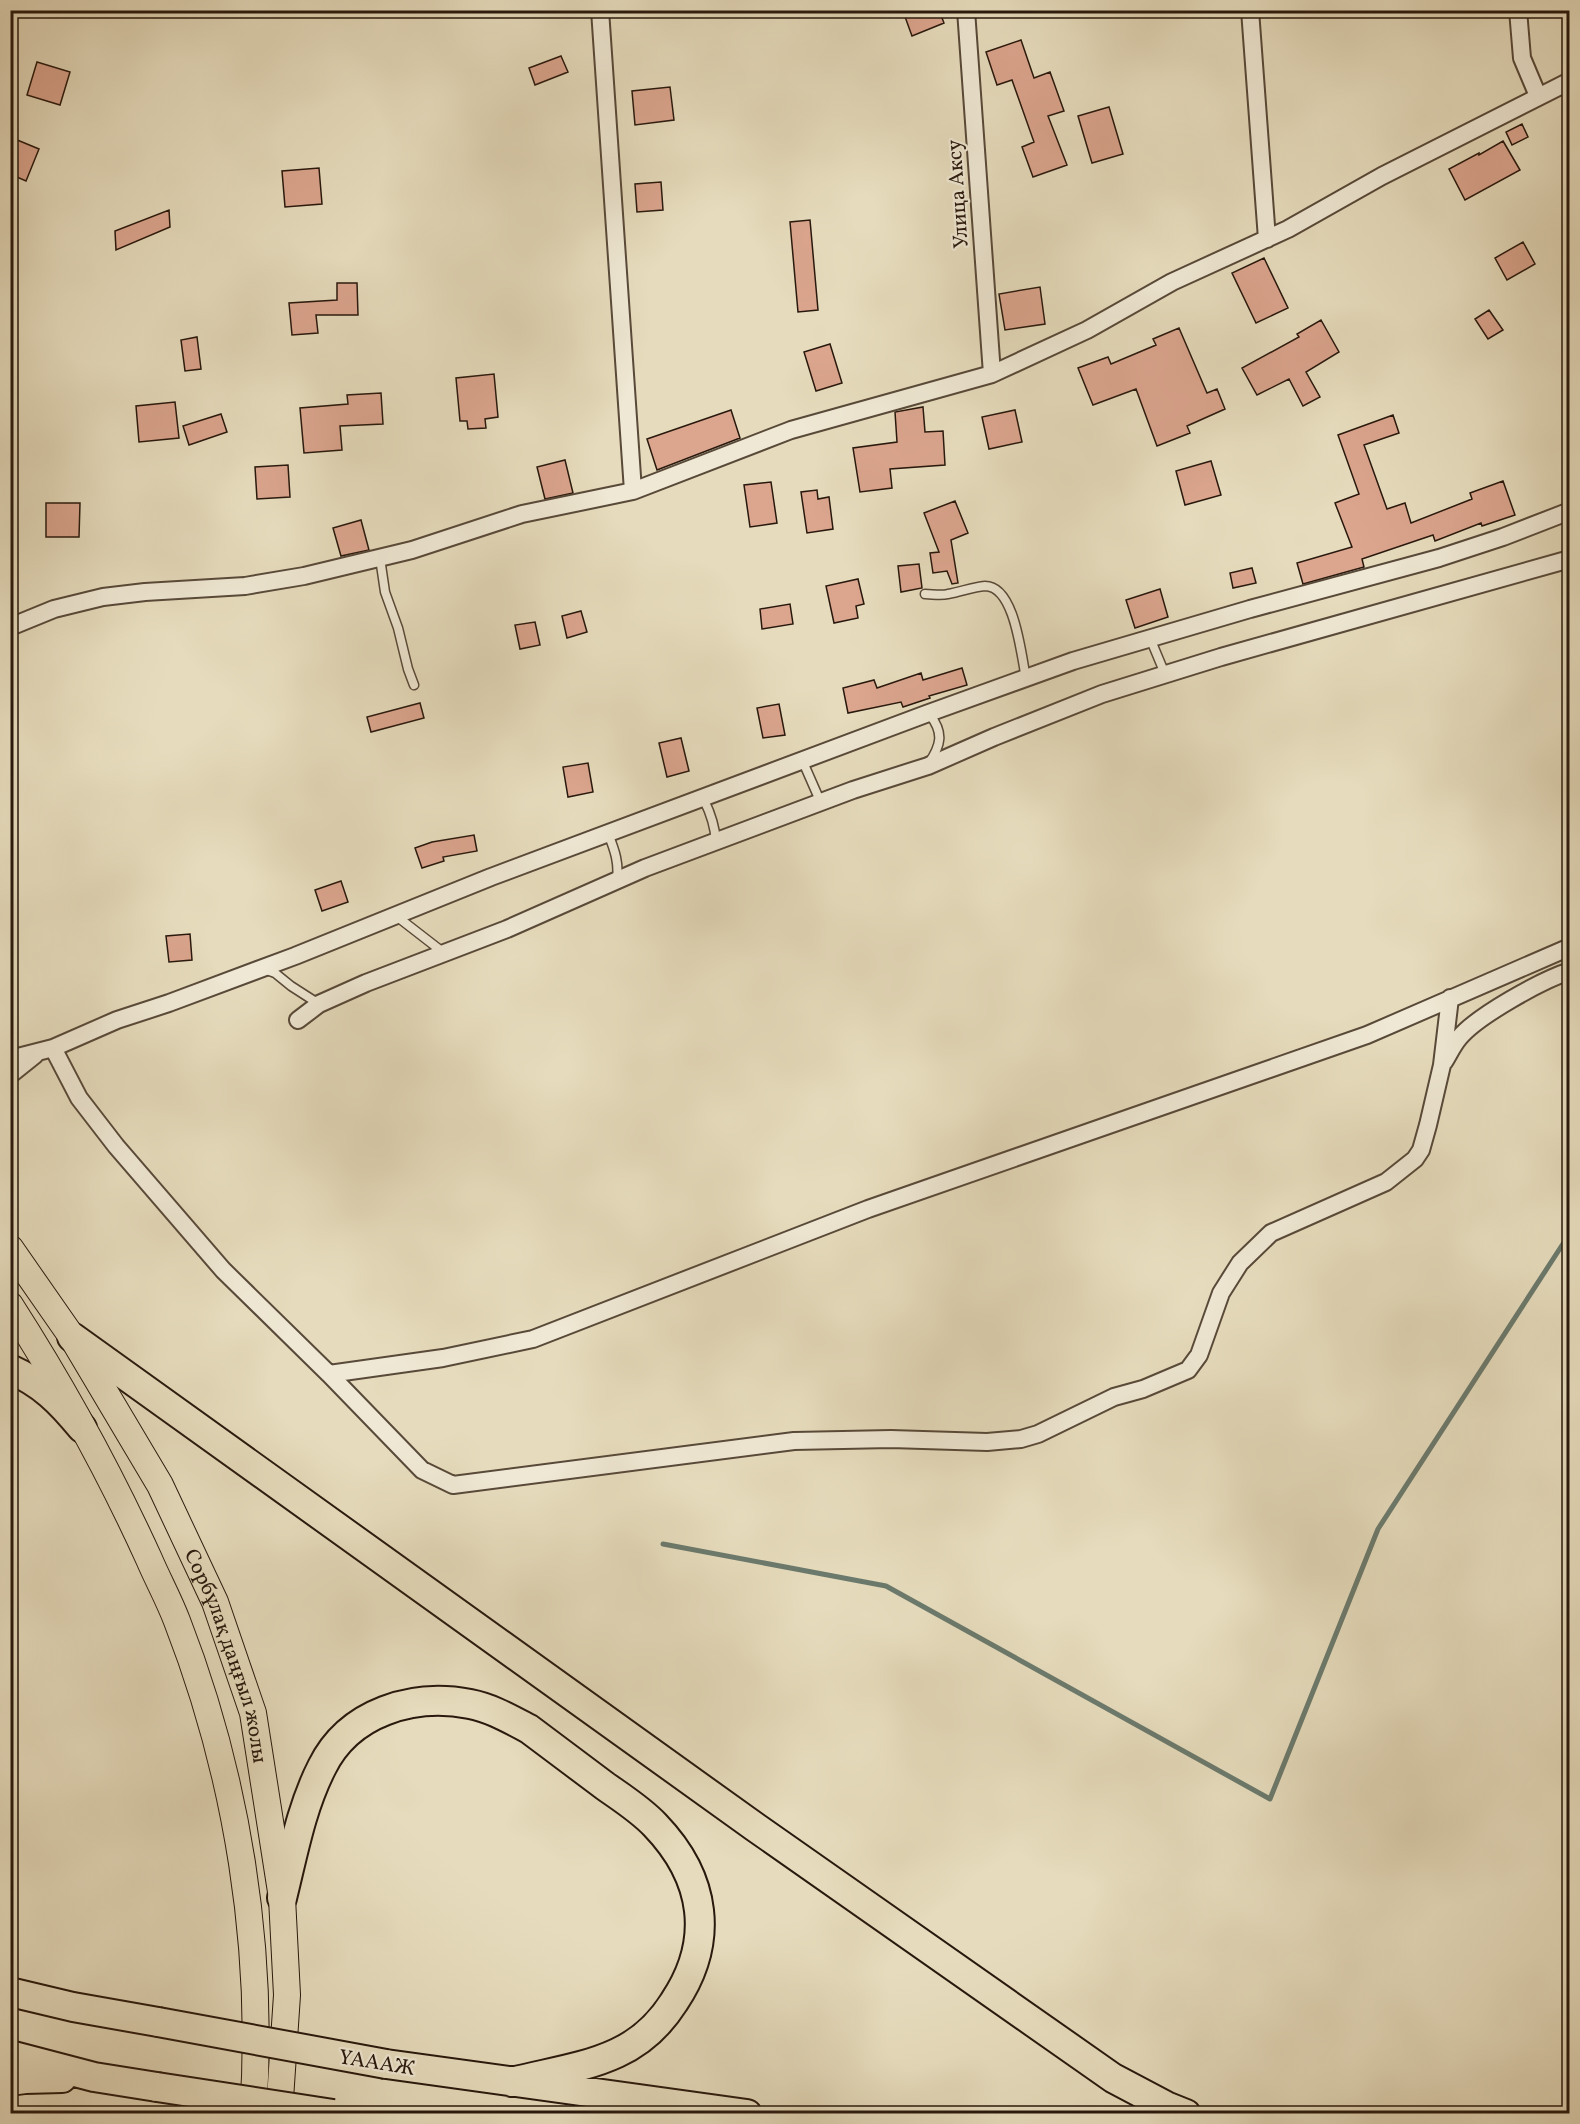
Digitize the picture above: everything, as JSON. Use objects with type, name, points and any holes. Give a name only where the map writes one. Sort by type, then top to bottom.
[{"type":"highway","points":[[72,1337],[755,1827],[1113,2078],[1186,2114]]},
{"type":"highway","points":[[10,1369],[32,1379],[49,1391],[63,1403],[82,1428]]},
{"type":"highway","points":[[282,1898],[298,1831],[322,1765],[340,1741],[357,1725],[399,1705],[448,1701],[472,1704],[511,1719],[529,1729],[636,1809],[655,1825],[671,1845],[695,1890],[700,1919],[699,1947],[693,1968],[668,2012],[638,2041],[601,2060],[512,2082]]},
{"type":"highway","points":[[10,1976],[100,2011]]},
{"type":"highway","name":"ҮАААЖ","points":[[10,1992],[386,2064],[747,2114]]},
{"type":"highway","points":[[10,2055],[94,2077],[333,2114]]},
{"type":"highway","points":[[10,2081],[94,2077]]},
{"type":"main road","name":"Сорбұлақ даңғыл жолы","points":[[10,1248],[72,1337],[160,1485],[215,1602],[253,1713],[282,1898],[288,1995],[279,2114]]},
{"type":"main road","points":[[15,1312],[31,1325],[39,1326],[46,1322],[49,1316],[48,1303]]},
{"type":"main road","name":"Сорбұлақ даңғыл жолы","points":[[15,1312],[123,1503],[177,1621],[212,1726],[237,1834],[249,1912],[256,1995],[253,2114]]},
{"type":"street","points":[[600,10],[633,491]]},
{"type":"street","name":"Улица Аксу","points":[[966,10],[992,374]]},
{"type":"street","points":[[1250,10],[1267,238]]},
{"type":"street","points":[[1518,10],[1522,58],[1538,96]]},
{"type":"street","points":[[10,627],[54,609],[103,597],[144,592],[245,586],[304,576],[412,550],[522,514],[633,491],[791,430],[992,374],[1088,330],[1172,282],[1288,229],[1382,176],[1569,81]]},
{"type":"street","points":[[10,1059],[53,1048],[117,1020],[295,956],[597,838],[1026,678],[1250,609],[1439,558],[1503,537],[1569,511]]},
{"type":"street","points":[[298,1020],[319,1004],[366,983],[507,929],[645,868],[853,790],[928,766],[1102,694],[1568,555]]},
{"type":"street","points":[[329,1374],[443,1358],[533,1339],[868,1209],[1366,1035],[1569,947]]},
{"type":"street","points":[[1442,1065],[1460,1037],[1486,1015],[1554,976],[1569,970]]},
{"type":"street","points":[[53,1048],[79,1098],[116,1146],[224,1270],[422,1470],[453,1485],[794,1442],[891,1439],[987,1442],[1021,1439],[1038,1434],[1114,1397],[1143,1389],[1188,1370],[1199,1354],[1221,1293],[1239,1263],[1247,1255],[1271,1233],[1386,1182],[1414,1159],[1421,1150],[1442,1065],[1450,998]]},
{"type":"street","points":[[10,1076],[35,1054]]},
{"type":"lane","points":[[380,558],[385,592],[414,685]]},
{"type":"lane","points":[[925,594],[947,595],[968,588],[988,586],[1000,591],[1013,616],[1026,678]]},
{"type":"lane","points":[[1150,639],[1165,674]]},
{"type":"lane","points":[[915,718],[930,715],[940,734],[935,755],[928,766]]},
{"type":"lane","points":[[803,762],[821,803]]},
{"type":"lane","points":[[698,801],[704,800],[710,812],[716,842]]},
{"type":"lane","points":[[597,838],[609,836],[619,867],[617,880]]},
{"type":"lane","points":[[395,915],[444,953]]},
{"type":"lane","points":[[261,968],[275,973],[291,987],[319,1004]]},
{"type":"building","points":[[914,10],[939,10],[944,23],[912,36],[904,14]]},
{"type":"building","points":[[1021,40],[1034,78],[1050,72],[1064,111],[1048,116],[1067,165],[1033,177],[1022,147],[1034,142],[1012,80],[997,85],[986,52]]},
{"type":"building","points":[[561,56],[568,72],[535,85],[529,68]]},
{"type":"building","points":[[37,62],[70,72],[60,105],[27,95]]},
{"type":"building","points":[[670,87],[674,120],[635,125],[632,91]]},
{"type":"building","points":[[1109,107],[1123,154],[1092,163],[1078,116]]},
{"type":"building","points":[[1522,124],[1528,137],[1512,145],[1506,132]]},
{"type":"building","points":[[10,137],[39,149],[26,181],[10,174]]},
{"type":"building","points":[[1503,141],[1520,170],[1465,200],[1449,169]]},
{"type":"building","points":[[319,168],[322,204],[285,207],[282,171]]},
{"type":"building","points":[[661,182],[663,210],[637,212],[635,184]]},
{"type":"building","points":[[169,210],[170,227],[116,250],[115,231]]},
{"type":"building","points":[[810,220],[818,310],[798,312],[790,222]]},
{"type":"building","points":[[1523,242],[1535,264],[1507,280],[1495,258]]},
{"type":"building","points":[[1264,258],[1288,308],[1256,323],[1232,273]]},
{"type":"building","points":[[337,283],[357,283],[358,315],[316,315],[318,333],[292,335],[289,303],[337,300]]},
{"type":"building","points":[[1040,287],[1045,324],[1005,330],[999,294]]},
{"type":"building","points":[[1489,310],[1503,330],[1488,339],[1475,319]]},
{"type":"building","points":[[1321,320],[1339,352],[1306,372],[1320,397],[1303,406],[1289,379],[1257,395],[1242,368],[1299,337],[1297,334]]},
{"type":"building","points":[[1179,328],[1207,393],[1217,389],[1225,409],[1187,426],[1190,433],[1157,446],[1136,389],[1093,405],[1078,368],[1108,357],[1111,364],[1156,345],[1153,339]]},
{"type":"building","points":[[197,337],[201,369],[185,371],[181,340]]},
{"type":"building","points":[[830,344],[842,383],[816,391],[804,352]]},
{"type":"building","points":[[494,374],[498,417],[485,419],[486,428],[468,429],[467,421],[460,421],[456,378]]},
{"type":"building","points":[[381,393],[383,424],[340,426],[342,450],[304,453],[300,408],[348,404],[347,395]]},
{"type":"building","points":[[175,402],[179,438],[139,442],[136,406]]},
{"type":"building","points":[[923,407],[925,432],[943,431],[945,465],[890,469],[892,488],[860,492],[853,448],[897,442],[895,412]]},
{"type":"building","points":[[731,410],[740,438],[657,470],[647,439]]},
{"type":"building","points":[[1015,410],[1022,442],[989,449],[982,417]]},
{"type":"building","points":[[221,414],[227,432],[189,445],[183,426]]},
{"type":"building","points":[[1393,415],[1399,433],[1364,445],[1387,509],[1405,503],[1411,523],[1472,499],[1470,493],[1503,481],[1515,515],[1482,526],[1481,523],[1435,541],[1433,535],[1362,559],[1364,567],[1303,584],[1297,563],[1352,547],[1335,503],[1359,494],[1338,435]]},
{"type":"building","points":[[565,460],[573,493],[545,499],[537,467]]},
{"type":"building","points":[[1211,461],[1221,495],[1185,505],[1176,471]]},
{"type":"building","points":[[288,465],[290,497],[257,499],[255,467]]},
{"type":"building","points":[[771,482],[777,523],[750,527],[744,485]]},
{"type":"building","points":[[817,490],[818,499],[829,497],[833,529],[807,533],[801,492]]},
{"type":"building","points":[[955,501],[968,533],[951,540],[958,583],[952,584],[947,571],[933,573],[930,553],[939,552],[924,513]]},
{"type":"building","points":[[46,503],[80,503],[79,537],[46,537]]},
{"type":"building","points":[[361,520],[369,550],[341,556],[333,528]]},
{"type":"building","points":[[919,564],[922,588],[901,592],[898,566]]},
{"type":"building","points":[[1252,568],[1256,583],[1233,588],[1230,573]]},
{"type":"building","points":[[858,579],[864,604],[856,606],[858,618],[834,623],[826,586]]},
{"type":"building","points":[[1160,589],[1168,617],[1135,628],[1126,600]]},
{"type":"building","points":[[790,604],[793,624],[762,629],[760,609]]},
{"type":"building","points":[[581,611],[587,632],[567,638],[562,616]]},
{"type":"building","points":[[535,622],[540,645],[520,649],[515,625]]},
{"type":"building","points":[[962,668],[967,685],[929,696],[930,698],[903,707],[901,702],[848,713],[843,688],[874,680],[877,688],[921,673],[923,680]]},
{"type":"building","points":[[420,703],[424,718],[371,732],[367,717]]},
{"type":"building","points":[[779,704],[785,735],[763,738],[757,708]]},
{"type":"building","points":[[681,738],[689,771],[667,777],[659,743]]},
{"type":"building","points":[[588,763],[593,792],[568,797],[563,767]]},
{"type":"building","points":[[474,835],[477,851],[443,857],[444,861],[422,868],[415,848],[432,842]]},
{"type":"building","points":[[341,881],[348,902],[322,911],[315,890]]},
{"type":"building","points":[[190,934],[192,960],[169,962],[166,936]]},
{"type":"waterway","points":[[663,1544],[886,1586],[1270,1799],[1378,1529],[1570,1233]]}]
